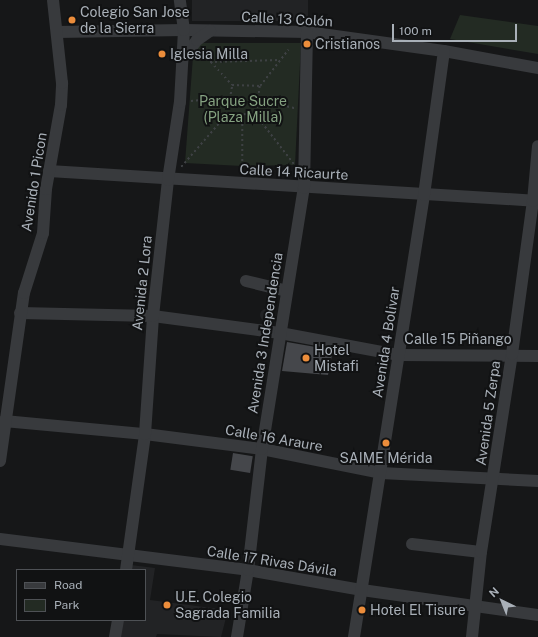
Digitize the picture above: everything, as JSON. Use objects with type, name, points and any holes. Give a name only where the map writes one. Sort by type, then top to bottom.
[{"type":"street","name":"Avenido 1 Picon","points":[[0,461],[4,421],[20,313],[29,271],[43,233],[49,171],[62,94],[53,0]]},
{"type":"street","name":"Avenida 2 Lora","points":[[126,569],[145,434],[153,316],[168,180],[180,102],[184,30],[180,0]]},
{"type":"street","name":"Calle 13 Colón","points":[[57,32],[184,30],[307,32],[444,51],[538,68]]},
{"type":"street","points":[[183,59],[194,43],[210,31]]},
{"type":"street","points":[[274,32],[292,37],[306,49]]},
{"type":"street","name":"Avenida 3 Independencia","points":[[237,637],[248,570],[262,449],[304,188],[304,111],[307,32]]},
{"type":"street","name":"Avenida 4 Bolivar","points":[[354,637],[424,195],[444,51]]},
{"type":"street","name":"Avenida 5 Zerpa","points":[[472,637],[477,607],[481,552],[494,481],[536,201],[538,146]]},
{"type":"street","name":"Calle 14 Ricaurte","points":[[49,171],[168,180],[536,201]]},
{"type":"street","points":[[246,281],[287,291]]},
{"type":"street","name":"Calle 15 Piñango","points":[[20,313],[153,316],[280,333],[399,355],[512,354],[538,356]]},
{"type":"street","name":"Calle 16 Araure","points":[[4,421],[145,434],[262,449],[381,473],[494,481],[538,481]]},
{"type":"street","name":"Calle 17 Rivas Dávila","points":[[0,539],[128,557],[248,570],[362,590],[538,615]]},
{"type":"street","points":[[412,544],[481,552]]},
{"type":"street","points":[[115,637],[118,621]]},
{"type":"path","points":[[194,43],[232,85],[260,86]]},
{"type":"path","points":[[288,50],[260,86],[256,115],[295,165]]},
{"type":"path","points":[[210,62],[279,60]]},
{"type":"path","points":[[168,180],[227,114],[232,85]]},
{"type":"path","points":[[180,102],[230,97]]},
{"type":"path","points":[[258,99],[304,111]]},
{"type":"path","points":[[227,114],[256,115]]},
{"type":"path","points":[[242,114],[242,166]]},
{"type":"shaded area","points":[[192,0],[308,0],[308,21],[192,21]]},
{"type":"shaded area","points":[[266,309],[270,311],[272,315],[270,319],[266,321],[262,319],[260,315],[262,311]]},
{"type":"shaded area","name":"U.E. Colegio Sagrada Familia","points":[[131,565],[155,568],[150,600],[228,610],[221,637],[157,634],[156,637],[118,637],[121,621],[146,621],[146,569],[130,569]]},
{"type":"green space","points":[[460,15],[538,26],[538,54],[450,39]]},
{"type":"green space","name":"Parque Sucre (Plaza Milla)","points":[[194,43],[301,43],[295,165],[242,166],[185,163]]},
{"type":"building","name":"Hotel Mistafi","points":[[287,342],[333,350],[328,375],[282,371]]},
{"type":"building","points":[[233,453],[253,456],[250,473],[230,470]]},
{"type":"place","name":"Colegio San Jose de la Sierra","points":[[72,20]]},
{"type":"place","name":"Cristianos","points":[[307,44]]},
{"type":"place","name":"Iglesia Milla","points":[[162,54]]},
{"type":"place","name":"Hotel Mistafi","points":[[306,358]]},
{"type":"place","name":"SAIME Mérida","points":[[386,443]]},
{"type":"place","name":"U.E. Colegio Sagrada Familia","points":[[167,605]]},
{"type":"place","name":"Hotel El Tisure","points":[[362,610]]}]
